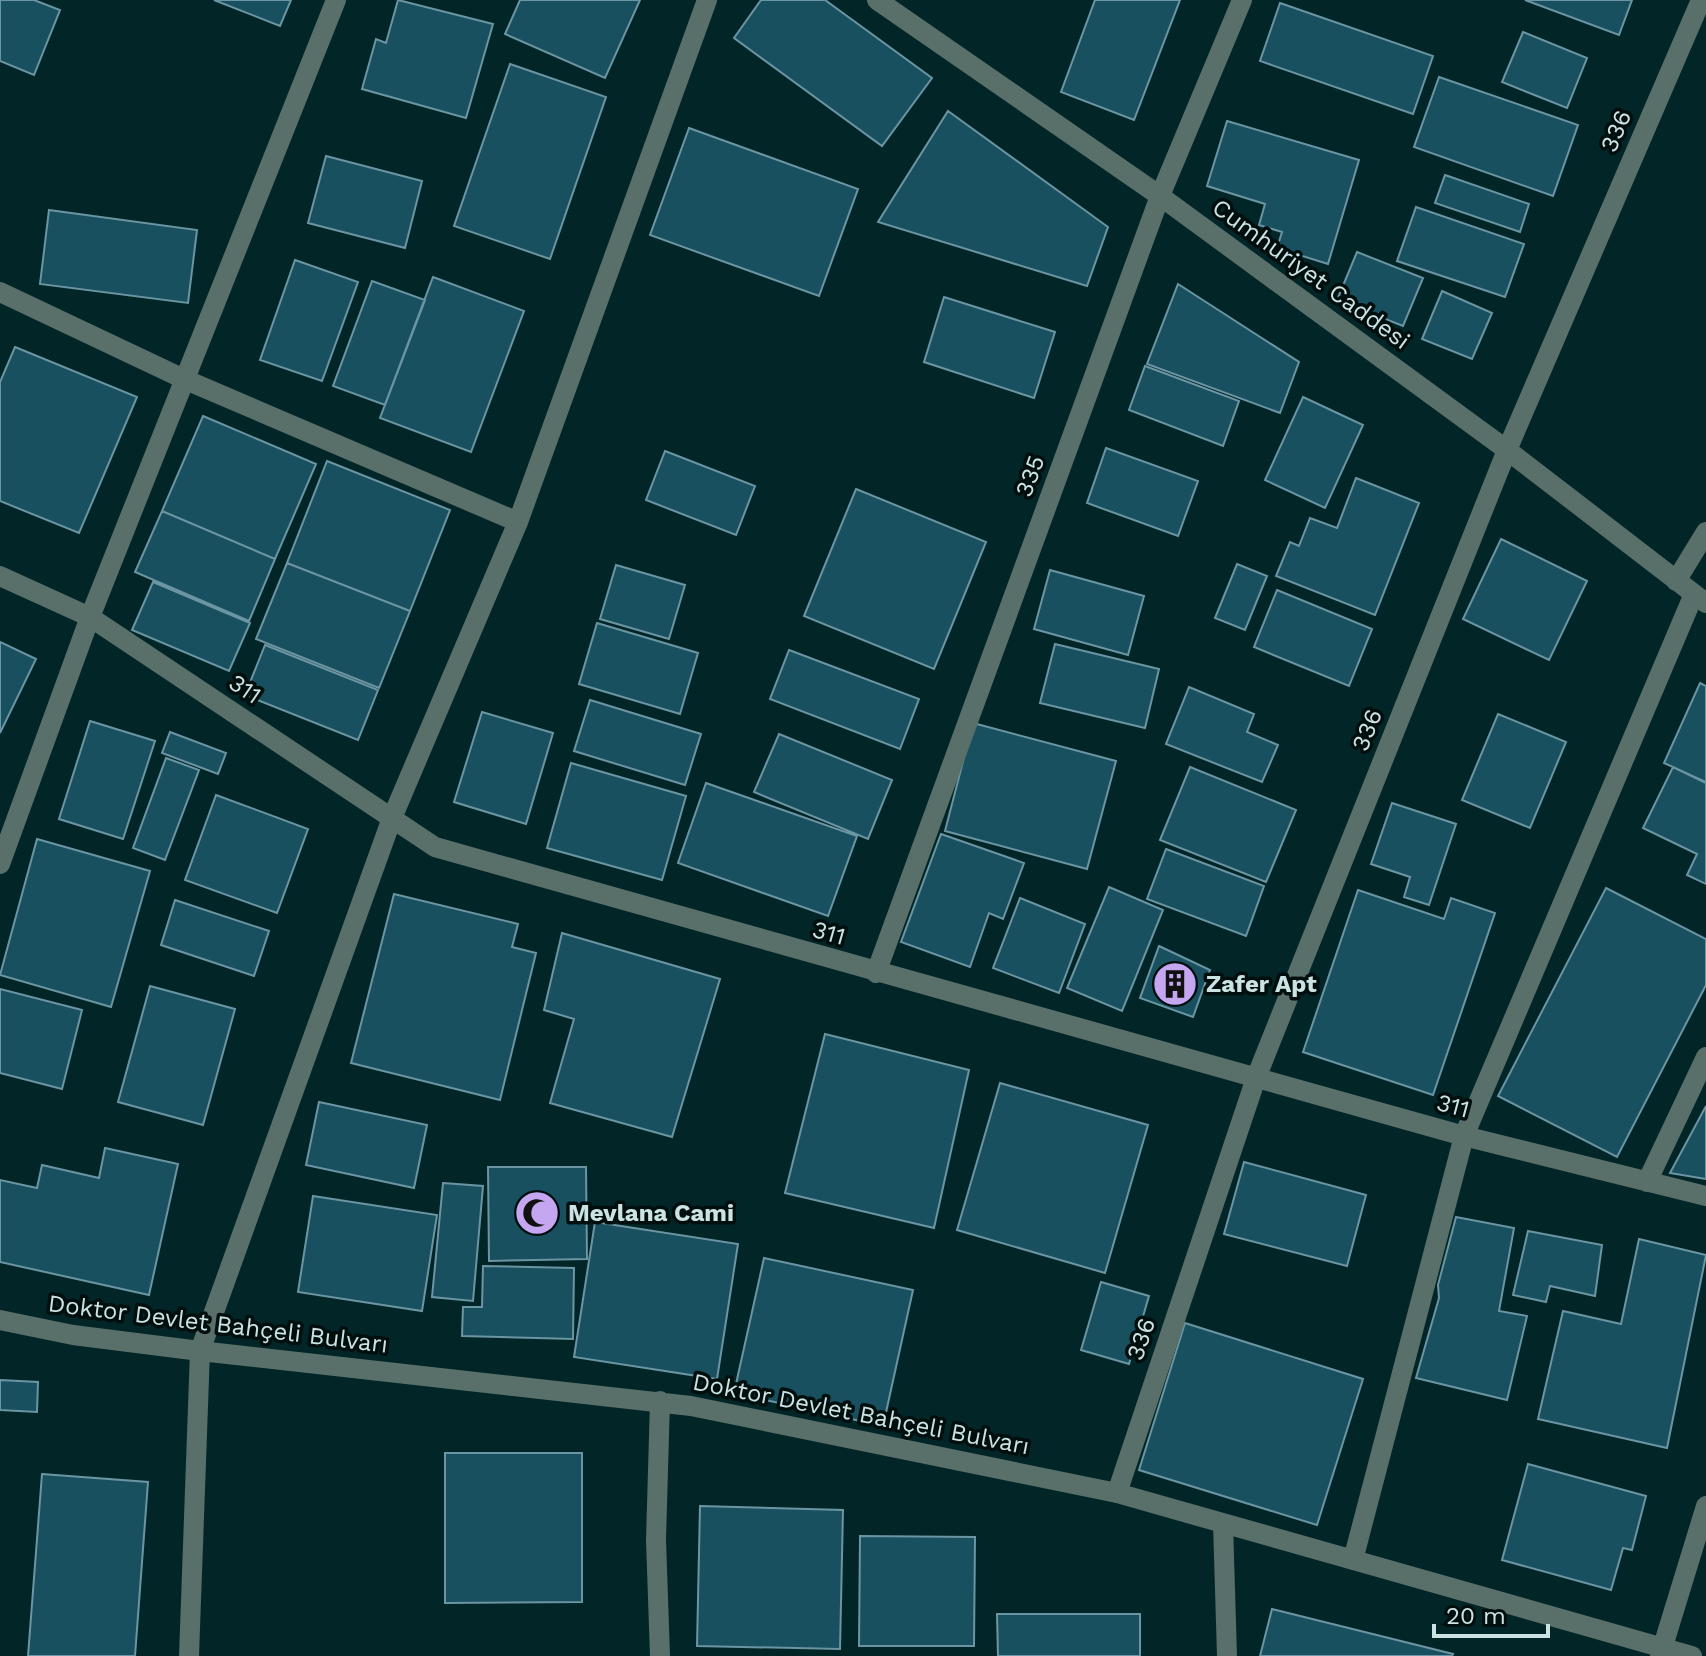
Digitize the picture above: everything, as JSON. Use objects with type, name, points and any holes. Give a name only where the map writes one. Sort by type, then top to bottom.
[{"type":"street","points":[[0,864],[90,617],[336,0]]},
{"type":"street","points":[[189,1656],[200,1351],[392,818],[518,522],[707,0]]},
{"type":"street","name":"Cumhuriyet Caddesi","points":[[877,0],[1160,196],[1507,450],[1700,598]]},
{"type":"street","name":"335","points":[[876,973],[1160,196],[1242,0]]},
{"type":"street","name":"336","points":[[1117,1493],[1256,1078],[1507,450],[1701,0]]},
{"type":"street","points":[[0,292],[186,380],[518,522]]},
{"type":"street","points":[[1676,581],[1706,532]]},
{"type":"street","name":"311","points":[[0,576],[90,617],[435,847],[1464,1136],[1706,1196]]},
{"type":"street","points":[[1353,1560],[1464,1136],[1700,598]]},
{"type":"street","points":[[1647,1182],[1706,1057]]},
{"type":"street","name":"Doktor Devlet Bahçeli Bulvarı","points":[[0,1320],[73,1335],[200,1351],[660,1401],[1117,1493],[1661,1653],[1692,1656]]},
{"type":"street","points":[[660,1401],[656,1540],[660,1656]]},
{"type":"street","points":[[1661,1653],[1706,1506]]},
{"type":"street","points":[[1223,1523],[1227,1656]]},
{"type":"building","points":[[0,0],[34,0],[60,10],[34,75],[0,61]]},
{"type":"building","points":[[214,0],[291,0],[280,26]]},
{"type":"building","points":[[398,0],[493,24],[466,118],[362,89],[376,39],[386,43]]},
{"type":"building","points":[[520,0],[640,0],[605,78],[505,34]]},
{"type":"building","points":[[761,0],[825,0],[932,78],[882,146],[734,38]]},
{"type":"building","points":[[1095,0],[1180,0],[1134,120],[1061,92]]},
{"type":"building","points":[[1525,0],[1632,0],[1619,35]]},
{"type":"building","points":[[1280,3],[1433,56],[1413,114],[1260,61]]},
{"type":"building","points":[[1523,32],[1587,58],[1567,108],[1502,82]]},
{"type":"building","points":[[510,64],[606,97],[550,259],[454,226]]},
{"type":"building","points":[[1439,77],[1578,125],[1553,196],[1414,147]]},
{"type":"building","points":[[948,111],[1108,227],[1087,286],[878,222]]},
{"type":"building","points":[[1227,121],[1359,160],[1328,264],[1277,248],[1282,232],[1259,225],[1265,204],[1207,186]]},
{"type":"building","points":[[689,128],[858,189],[819,296],[650,235]]},
{"type":"building","points":[[326,156],[422,181],[405,248],[308,223]]},
{"type":"building","points":[[1445,175],[1529,204],[1520,232],[1435,203]]},
{"type":"building","points":[[1416,207],[1524,244],[1505,297],[1397,261]]},
{"type":"building","points":[[49,210],[197,230],[188,303],[40,284]]},
{"type":"building","points":[[1357,252],[1423,278],[1403,326],[1337,300]]},
{"type":"building","points":[[295,260],[358,282],[322,381],[260,360]]},
{"type":"building","points":[[433,277],[524,311],[471,452],[380,418]]},
{"type":"building","points":[[372,281],[425,300],[385,405],[333,386]]},
{"type":"building","points":[[1178,284],[1299,362],[1280,413],[1147,364]]},
{"type":"building","points":[[1442,291],[1492,313],[1472,359],[1422,339]]},
{"type":"building","points":[[944,297],[1055,332],[1034,398],[924,362]]},
{"type":"building","points":[[15,347],[137,397],[79,533],[0,501],[0,382]]},
{"type":"building","points":[[1145,366],[1239,401],[1223,446],[1129,410]]},
{"type":"building","points":[[1303,397],[1363,425],[1325,508],[1265,480]]},
{"type":"building","points":[[203,416],[316,464],[275,559],[162,511]]},
{"type":"building","points":[[1106,448],[1198,481],[1178,536],[1087,503]]},
{"type":"building","points":[[665,451],[755,486],[736,535],[646,500]]},
{"type":"building","points":[[327,461],[450,510],[410,611],[287,563]]},
{"type":"building","points":[[1356,478],[1419,503],[1375,615],[1276,576],[1290,542],[1299,546],[1310,518],[1337,528]]},
{"type":"building","points":[[856,489],[986,542],[934,669],[804,616]]},
{"type":"building","points":[[162,511],[275,559],[249,621],[135,572]]},
{"type":"building","points":[[1501,539],[1587,581],[1549,660],[1463,619]]},
{"type":"building","points":[[287,563],[410,611],[379,688],[256,639]]},
{"type":"building","points":[[1237,564],[1267,576],[1245,630],[1215,618]]},
{"type":"building","points":[[616,565],[685,585],[669,639],[600,619]]},
{"type":"building","points":[[1050,570],[1144,596],[1128,655],[1034,629]]},
{"type":"building","points":[[153,582],[250,623],[229,671],[132,630]]},
{"type":"building","points":[[1277,590],[1372,629],[1349,686],[1254,647]]},
{"type":"building","points":[[597,623],[698,653],[680,714],[579,684]]},
{"type":"building","points":[[0,642],[36,659],[0,733]]},
{"type":"building","points":[[1055,644],[1159,669],[1145,728],[1040,703]]},
{"type":"building","points":[[265,645],[378,690],[358,740],[245,695]]},
{"type":"building","points":[[789,650],[919,699],[900,749],[770,699]]},
{"type":"building","points":[[1700,683],[1706,686],[1706,782],[1664,763]]},
{"type":"building","points":[[1189,687],[1254,714],[1247,732],[1278,745],[1262,782],[1166,744]]},
{"type":"building","points":[[590,700],[701,734],[685,785],[574,751]]},
{"type":"building","points":[[482,712],[553,733],[526,824],[454,802]]},
{"type":"building","points":[[1498,714],[1566,742],[1530,828],[1462,800]]},
{"type":"building","points":[[90,721],[155,741],[123,839],[59,819]]},
{"type":"building","points":[[973,723],[1116,761],[1087,869],[945,831]]},
{"type":"building","points":[[170,732],[226,753],[218,774],[162,753]]},
{"type":"building","points":[[779,734],[892,780],[868,839],[754,792]]},
{"type":"building","points":[[166,758],[199,770],[165,860],[133,848]]},
{"type":"building","points":[[571,763],[686,796],[662,880],[547,848]]},
{"type":"building","points":[[1190,767],[1296,810],[1266,882],[1160,840]]},
{"type":"building","points":[[1673,767],[1706,783],[1706,884],[1687,875],[1697,854],[1643,828]]},
{"type":"building","points":[[706,783],[857,836],[828,916],[678,863]]},
{"type":"building","points":[[216,795],[308,829],[277,913],[185,880]]},
{"type":"building","points":[[1392,803],[1456,824],[1429,905],[1404,897],[1410,877],[1371,864]]},
{"type":"building","points":[[941,834],[1024,863],[1003,919],[989,913],[970,967],[901,942]]},
{"type":"building","points":[[37,839],[150,871],[111,1007],[0,975]]},
{"type":"building","points":[[1166,849],[1264,886],[1246,936],[1147,899]]},
{"type":"building","points":[[1109,887],[1163,910],[1122,1011],[1067,988]]},
{"type":"building","points":[[1606,888],[1706,939],[1706,985],[1617,1157],[1498,1096]]},
{"type":"building","points":[[1358,890],[1444,919],[1451,898],[1495,913],[1433,1095],[1303,1052]]},
{"type":"building","points":[[394,894],[518,924],[512,947],[536,953],[500,1100],[351,1063]]},
{"type":"building","points":[[1020,898],[1085,924],[1059,993],[993,968]]},
{"type":"building","points":[[175,900],[269,931],[254,976],[161,945]]},
{"type":"building","points":[[562,933],[720,979],[672,1137],[550,1103],[574,1019],[544,1010]]},
{"type":"building","name":"Zafer Apt","points":[[1159,946],[1210,970],[1193,1017],[1140,998]]},
{"type":"building","points":[[150,986],[235,1009],[203,1125],[118,1102]]},
{"type":"building","points":[[0,989],[82,1010],[62,1089],[0,1073]]},
{"type":"building","points":[[825,1034],[969,1070],[934,1228],[785,1193]]},
{"type":"building","points":[[1000,1083],[1148,1125],[1105,1273],[957,1230]]},
{"type":"building","points":[[319,1102],[427,1125],[414,1188],[306,1165]]},
{"type":"building","points":[[1706,1106],[1706,1179],[1670,1173]]},
{"type":"building","points":[[105,1148],[178,1164],[149,1295],[0,1262],[0,1180],[37,1188],[42,1165],[99,1178]]},
{"type":"building","points":[[1244,1162],[1366,1195],[1347,1266],[1224,1234]]},
{"type":"building","name":"Mevlana Cami","points":[[488,1167],[586,1167],[587,1259],[489,1261]]},
{"type":"building","points":[[443,1183],[483,1186],[473,1301],[432,1297]]},
{"type":"building","points":[[313,1196],[437,1215],[422,1311],[298,1292]]},
{"type":"building","points":[[1456,1217],[1514,1228],[1499,1311],[1527,1316],[1507,1400],[1416,1378],[1439,1298],[1438,1285]]},
{"type":"building","points":[[595,1222],[738,1244],[717,1379],[574,1357]]},
{"type":"building","points":[[1528,1231],[1602,1245],[1595,1296],[1550,1286],[1546,1302],[1513,1295]]},
{"type":"building","points":[[1639,1239],[1706,1255],[1667,1448],[1538,1419],[1563,1311],[1621,1324]]},
{"type":"building","points":[[764,1258],[913,1290],[883,1426],[734,1393]]},
{"type":"building","points":[[483,1266],[574,1268],[573,1339],[462,1336],[463,1307],[482,1307]]},
{"type":"building","points":[[1101,1282],[1149,1296],[1129,1364],[1081,1350]]},
{"type":"building","points":[[1185,1323],[1363,1379],[1317,1525],[1139,1470]]},
{"type":"building","points":[[0,1380],[38,1382],[37,1412],[0,1410]]},
{"type":"building","points":[[445,1453],[582,1453],[582,1602],[445,1603]]},
{"type":"building","points":[[1528,1464],[1646,1496],[1632,1550],[1623,1548],[1611,1590],[1502,1560]]},
{"type":"building","points":[[42,1474],[148,1482],[135,1656],[28,1656]]},
{"type":"building","points":[[700,1506],[843,1510],[840,1649],[697,1646]]},
{"type":"building","points":[[860,1536],[975,1537],[974,1646],[859,1646]]},
{"type":"building","points":[[1272,1609],[1453,1654],[1260,1656]]},
{"type":"building","points":[[997,1614],[1140,1614],[1140,1656],[998,1656]]},
{"type":"place","name":"Zafer Apt","points":[[1175,984]]},
{"type":"place","name":"Mevlana Cami","points":[[537,1213]]}]
